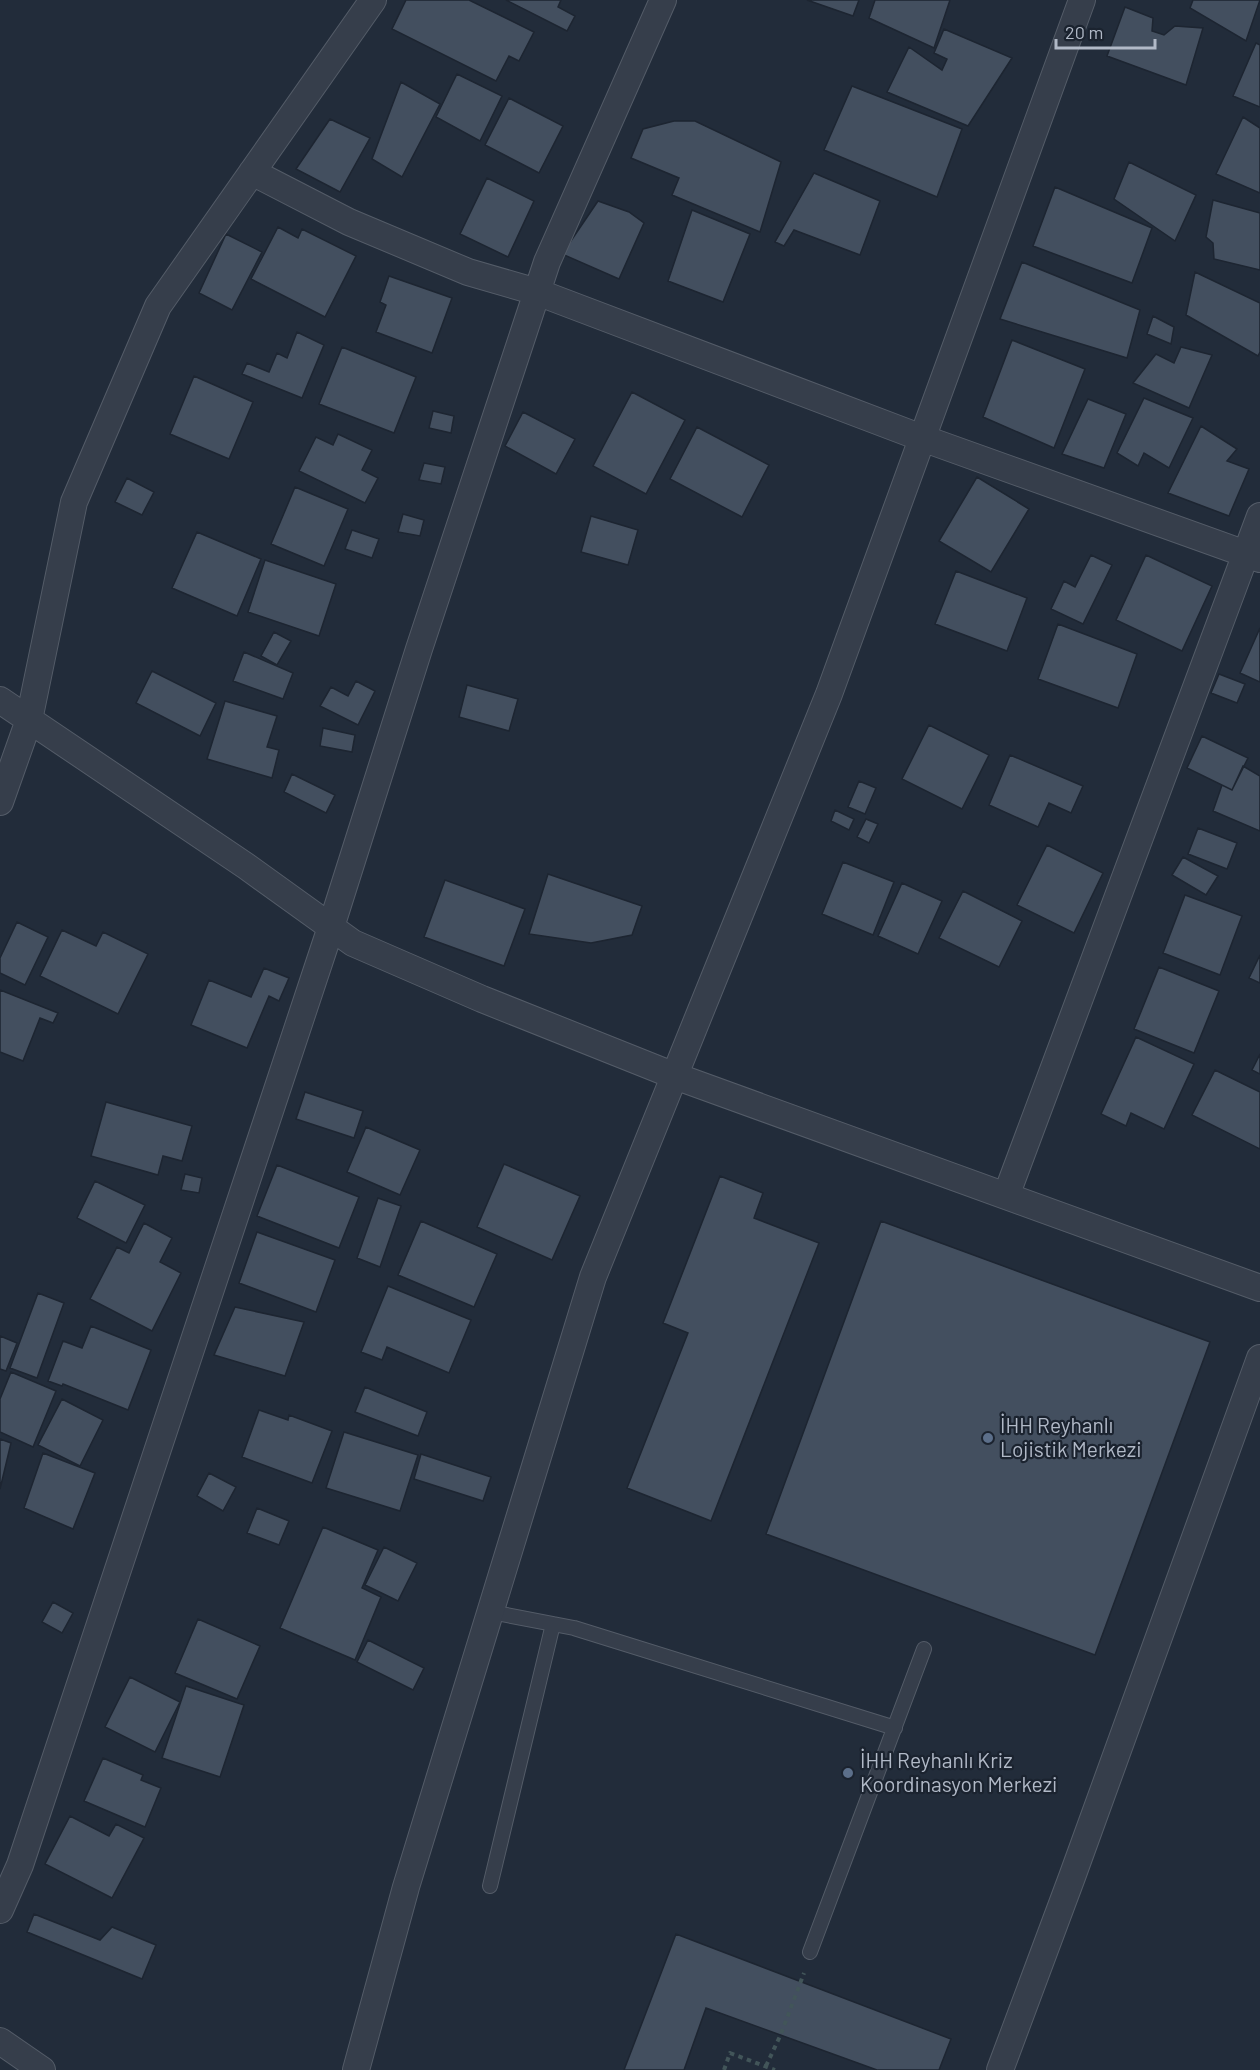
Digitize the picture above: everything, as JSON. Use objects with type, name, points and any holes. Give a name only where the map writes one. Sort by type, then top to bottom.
[{"type":"street","points":[[0,802],[28,720],[74,502],[158,306],[373,0]]},
{"type":"street","points":[[0,1910],[20,1865],[331,927],[415,660],[547,262],[663,0]]},
{"type":"street","points":[[356,2070],[406,1887],[593,1278],[829,694],[1082,0]]},
{"type":"street","points":[[252,172],[350,222],[468,272],[537,292],[922,438],[1253,557]]},
{"type":"street","points":[[1006,1196],[1253,557],[1260,516]]},
{"type":"street","points":[[0,700],[246,866],[353,943],[482,999],[675,1076],[1260,1288]]},
{"type":"street","points":[[1000,2070],[1260,1358]]},
{"type":"street","points":[[0,2041],[42,2070]]},
{"type":"lane","points":[[491,1612],[574,1628],[895,1728]]},
{"type":"lane","points":[[490,1886],[554,1624]]},
{"type":"lane","points":[[810,1952],[924,1648]]},
{"type":"path","points":[[766,2066],[801,1983]]},
{"type":"path","points":[[724,2070],[730,2053],[775,2070]]},
{"type":"building","points":[[406,0],[469,0],[534,32],[519,61],[509,56],[496,81],[392,29]]},
{"type":"building","points":[[506,0],[561,0],[558,7],[575,16],[567,31]]},
{"type":"building","points":[[807,0],[859,0],[853,16]]},
{"type":"building","points":[[875,0],[950,0],[934,48],[869,18]]},
{"type":"building","points":[[1193,0],[1260,0],[1246,41],[1190,8]]},
{"type":"building","points":[[1125,7],[1153,18],[1152,31],[1164,35],[1175,26],[1203,28],[1186,85],[1107,56]]},
{"type":"building","points":[[944,29],[1012,58],[968,126],[887,92],[909,47],[942,70],[947,59],[934,53]]},
{"type":"building","points":[[1256,43],[1260,45],[1260,107],[1233,96]]},
{"type":"building","points":[[457,74],[502,96],[480,141],[436,117]]},
{"type":"building","points":[[401,82],[440,104],[402,177],[372,159]]},
{"type":"building","points":[[852,86],[962,129],[937,197],[824,150]]},
{"type":"building","points":[[509,98],[563,126],[539,173],[485,145]]},
{"type":"building","points":[[1243,117],[1260,128],[1260,193],[1216,174]]},
{"type":"building","points":[[330,119],[370,138],[340,192],[296,169]]},
{"type":"building","points":[[674,121],[695,121],[781,162],[760,232],[672,195],[679,178],[631,158],[643,129]]},
{"type":"building","points":[[1129,162],[1196,195],[1175,241],[1114,199]]},
{"type":"building","points":[[814,173],[880,201],[860,255],[794,230],[784,246],[775,242]]},
{"type":"building","points":[[487,178],[534,201],[508,257],[460,234]]},
{"type":"building","points":[[1055,187],[1152,228],[1132,283],[1033,246]]},
{"type":"building","points":[[1213,200],[1260,213],[1260,270],[1214,259],[1213,243],[1206,237]]},
{"type":"building","points":[[598,201],[629,212],[644,223],[619,279],[562,254]]},
{"type":"building","points":[[692,210],[750,234],[723,302],[668,281]]},
{"type":"building","points":[[278,227],[298,238],[302,229],[356,256],[325,317],[251,279]]},
{"type":"building","points":[[226,234],[262,252],[232,310],[199,293]]},
{"type":"building","points":[[1022,262],[1140,310],[1127,358],[1000,319]]},
{"type":"building","points":[[1195,272],[1260,303],[1260,352],[1258,356],[1186,315]]},
{"type":"building","points":[[389,276],[452,298],[432,353],[376,332],[386,305],[380,302]]},
{"type":"building","points":[[1153,316],[1174,327],[1171,344],[1147,334]]},
{"type":"building","points":[[297,332],[324,345],[302,398],[242,374],[247,363],[269,372],[277,353],[287,358]]},
{"type":"building","points":[[1012,340],[1085,369],[1054,448],[983,417]]},
{"type":"building","points":[[342,347],[416,377],[394,433],[319,404]]},
{"type":"building","points":[[1181,347],[1212,355],[1189,408],[1133,383],[1156,354],[1174,363]]},
{"type":"building","points":[[194,376],[253,402],[229,459],[170,434]]},
{"type":"building","points":[[632,392],[685,420],[646,494],[593,466]]},
{"type":"building","points":[[1144,398],[1193,418],[1169,468],[1144,453],[1138,466],[1117,453]]},
{"type":"building","points":[[1088,399],[1126,414],[1104,468],[1062,454]]},
{"type":"building","points":[[433,411],[454,416],[451,433],[429,428]]},
{"type":"building","points":[[523,412],[575,439],[556,474],[505,446]]},
{"type":"building","points":[[1201,426],[1237,449],[1227,461],[1249,469],[1229,516],[1168,493]]},
{"type":"building","points":[[697,427],[769,465],[742,517],[670,479]]},
{"type":"building","points":[[338,434],[372,450],[362,470],[378,478],[365,503],[299,471],[316,437],[333,445]]},
{"type":"building","points":[[424,463],[445,467],[441,484],[419,480]]},
{"type":"building","points":[[977,477],[1029,509],[991,572],[939,541]]},
{"type":"building","points":[[127,478],[154,492],[142,515],[115,502]]},
{"type":"building","points":[[295,487],[348,509],[324,566],[271,544]]},
{"type":"building","points":[[403,514],[424,520],[420,536],[398,532]]},
{"type":"building","points":[[591,516],[638,530],[628,565],[581,552]]},
{"type":"building","points":[[352,530],[379,539],[372,558],[345,549]]},
{"type":"building","points":[[197,532],[261,559],[237,616],[172,588]]},
{"type":"building","points":[[1091,555],[1112,565],[1083,624],[1051,609],[1064,581],[1075,587]]},
{"type":"building","points":[[1146,555],[1212,586],[1182,651],[1116,620]]},
{"type":"building","points":[[265,560],[336,584],[319,636],[248,612]]},
{"type":"building","points":[[956,571],[1027,598],[1007,651],[935,624]]},
{"type":"building","points":[[1058,624],[1137,654],[1118,708],[1038,679]]},
{"type":"building","points":[[1260,628],[1260,682],[1240,673]]},
{"type":"building","points":[[274,632],[291,641],[277,665],[261,656]]},
{"type":"building","points":[[244,652],[293,673],[283,699],[233,681]]},
{"type":"building","points":[[152,671],[216,703],[200,736],[136,703]]},
{"type":"building","points":[[1219,674],[1245,684],[1237,703],[1211,693]]},
{"type":"building","points":[[356,681],[375,691],[358,725],[320,706],[331,687],[348,696]]},
{"type":"building","points":[[467,685],[518,699],[509,731],[459,717]]},
{"type":"building","points":[[225,701],[277,716],[267,747],[279,750],[272,778],[207,759]]},
{"type":"building","points":[[929,725],[989,755],[962,809],[902,779]]},
{"type":"building","points":[[323,728],[355,735],[352,752],[320,746]]},
{"type":"building","points":[[1202,736],[1248,758],[1232,790],[1187,768]]},
{"type":"building","points":[[1010,755],[1083,786],[1071,813],[1049,803],[1038,827],[989,805]]},
{"type":"building","points":[[1243,766],[1260,776],[1260,831],[1213,811],[1222,785],[1232,790]]},
{"type":"building","points":[[292,774],[335,795],[326,813],[284,792]]},
{"type":"building","points":[[859,781],[876,788],[865,814],[848,807]]},
{"type":"building","points":[[835,810],[854,819],[849,830],[831,821]]},
{"type":"building","points":[[866,819],[878,824],[869,843],[857,837]]},
{"type":"building","points":[[1198,828],[1237,843],[1227,869],[1188,854]]},
{"type":"building","points":[[1047,845],[1103,873],[1074,933],[1017,905]]},
{"type":"building","points":[[1183,857],[1218,876],[1206,895],[1172,875]]},
{"type":"building","points":[[843,862],[894,882],[873,935],[822,914]]},
{"type":"building","points":[[548,874],[642,906],[632,935],[591,943],[529,934]]},
{"type":"building","points":[[445,880],[525,909],[504,966],[424,937]]},
{"type":"building","points":[[902,883],[942,901],[918,954],[878,936]]},
{"type":"building","points":[[963,891],[1022,921],[999,967],[939,938]]},
{"type":"building","points":[[1185,895],[1242,916],[1220,975],[1163,953]]},
{"type":"building","points":[[17,922],[48,937],[25,985],[0,973],[0,958]]},
{"type":"building","points":[[62,930],[96,946],[103,932],[148,954],[118,1014],[40,976]]},
{"type":"building","points":[[1260,955],[1260,983],[1249,978]]},
{"type":"building","points":[[1159,967],[1219,991],[1194,1053],[1134,1029]]},
{"type":"building","points":[[264,968],[289,978],[279,1001],[269,996],[247,1048],[191,1025],[209,980],[251,997]]},
{"type":"building","points":[[0,990],[58,1013],[53,1023],[40,1018],[23,1061],[0,1052]]},
{"type":"building","points":[[1136,1037],[1194,1064],[1164,1129],[1131,1113],[1126,1126],[1101,1114]]},
{"type":"building","points":[[1260,1054],[1260,1074],[1252,1070]]},
{"type":"building","points":[[1215,1070],[1260,1092],[1260,1149],[1192,1115]]},
{"type":"building","points":[[305,1092],[363,1111],[354,1138],[296,1119]]},
{"type":"building","points":[[106,1102],[192,1126],[182,1161],[163,1156],[158,1175],[91,1156]]},
{"type":"building","points":[[366,1127],[420,1150],[400,1195],[347,1172]]},
{"type":"building","points":[[504,1164],[580,1196],[552,1260],[477,1227]]},
{"type":"building","points":[[277,1165],[359,1197],[339,1248],[257,1216]]},
{"type":"building","points":[[185,1174],[202,1178],[199,1193],[181,1190]]},
{"type":"building","points":[[720,1176],[763,1193],[754,1218],[819,1243],[711,1521],[627,1488],[688,1333],[663,1323]]},
{"type":"building","points":[[95,1181],[145,1205],[126,1243],[77,1218]]},
{"type":"building","points":[[378,1198],[401,1206],[380,1267],[357,1258]]},
{"type":"building","points":[[421,1221],[497,1254],[474,1307],[398,1275]]},
{"type":"building","name":"İHH Reyhanlı Lojistik Merkezi","points":[[881,1221],[1210,1342],[1095,1655],[766,1534]]},
{"type":"building","points":[[144,1223],[172,1238],[160,1262],[181,1273],[152,1331],[90,1299],[117,1247],[129,1253]]},
{"type":"building","points":[[257,1232],[335,1260],[316,1312],[239,1283]]},
{"type":"building","points":[[388,1286],[471,1320],[449,1373],[387,1347],[382,1360],[361,1352]]},
{"type":"building","points":[[38,1293],[64,1303],[37,1378],[10,1368]]},
{"type":"building","points":[[235,1307],[304,1322],[285,1376],[214,1355]]},
{"type":"building","points":[[91,1326],[151,1350],[128,1410],[63,1384],[62,1386],[48,1381],[63,1341],[82,1348]]},
{"type":"building","points":[[0,1336],[17,1343],[6,1371],[0,1369]]},
{"type":"building","points":[[11,1372],[56,1391],[33,1447],[0,1432],[0,1399]]},
{"type":"building","points":[[365,1387],[427,1412],[418,1436],[355,1412]]},
{"type":"building","points":[[62,1399],[103,1420],[80,1466],[38,1445]]},
{"type":"building","points":[[259,1410],[288,1420],[289,1415],[332,1431],[312,1483],[242,1457]]},
{"type":"building","points":[[344,1432],[418,1455],[400,1511],[326,1488]]},
{"type":"building","points":[[0,1439],[11,1443],[0,1489]]},
{"type":"building","points":[[43,1453],[95,1473],[73,1529],[24,1508]]},
{"type":"building","points":[[421,1454],[491,1477],[483,1501],[414,1479]]},
{"type":"building","points":[[209,1473],[236,1487],[223,1511],[197,1496]]},
{"type":"building","points":[[257,1508],[289,1521],[279,1545],[247,1533]]},
{"type":"building","points":[[323,1527],[378,1550],[362,1588],[381,1597],[355,1660],[280,1628]]},
{"type":"building","points":[[384,1547],[417,1563],[398,1601],[365,1585]]},
{"type":"building","points":[[53,1602],[73,1613],[62,1633],[42,1622]]},
{"type":"building","points":[[198,1619],[260,1646],[237,1699],[175,1673]]},
{"type":"building","points":[[368,1640],[424,1668],[413,1690],[357,1662]]},
{"type":"building","points":[[130,1677],[180,1702],[155,1752],[105,1727]]},
{"type":"building","points":[[186,1686],[244,1705],[220,1777],[162,1758]]},
{"type":"building","points":[[103,1758],[143,1775],[141,1780],[161,1788],[145,1827],[84,1801]]},
{"type":"building","points":[[70,1816],[109,1836],[116,1824],[144,1838],[112,1898],[45,1864]]},
{"type":"building","points":[[34,1914],[100,1940],[112,1927],[156,1945],[142,1979],[27,1932]]},
{"type":"building","points":[[676,1934],[951,2039],[939,2070],[877,2070],[706,2008],[684,2070],[624,2070]]},
{"type":"place","name":"İHH Reyhanlı Lojistik Merkezi","points":[[988,1438]]},
{"type":"place","name":"İHH Reyhanlı Kriz Koordinasyon Merkezi","points":[[848,1773]]}]
